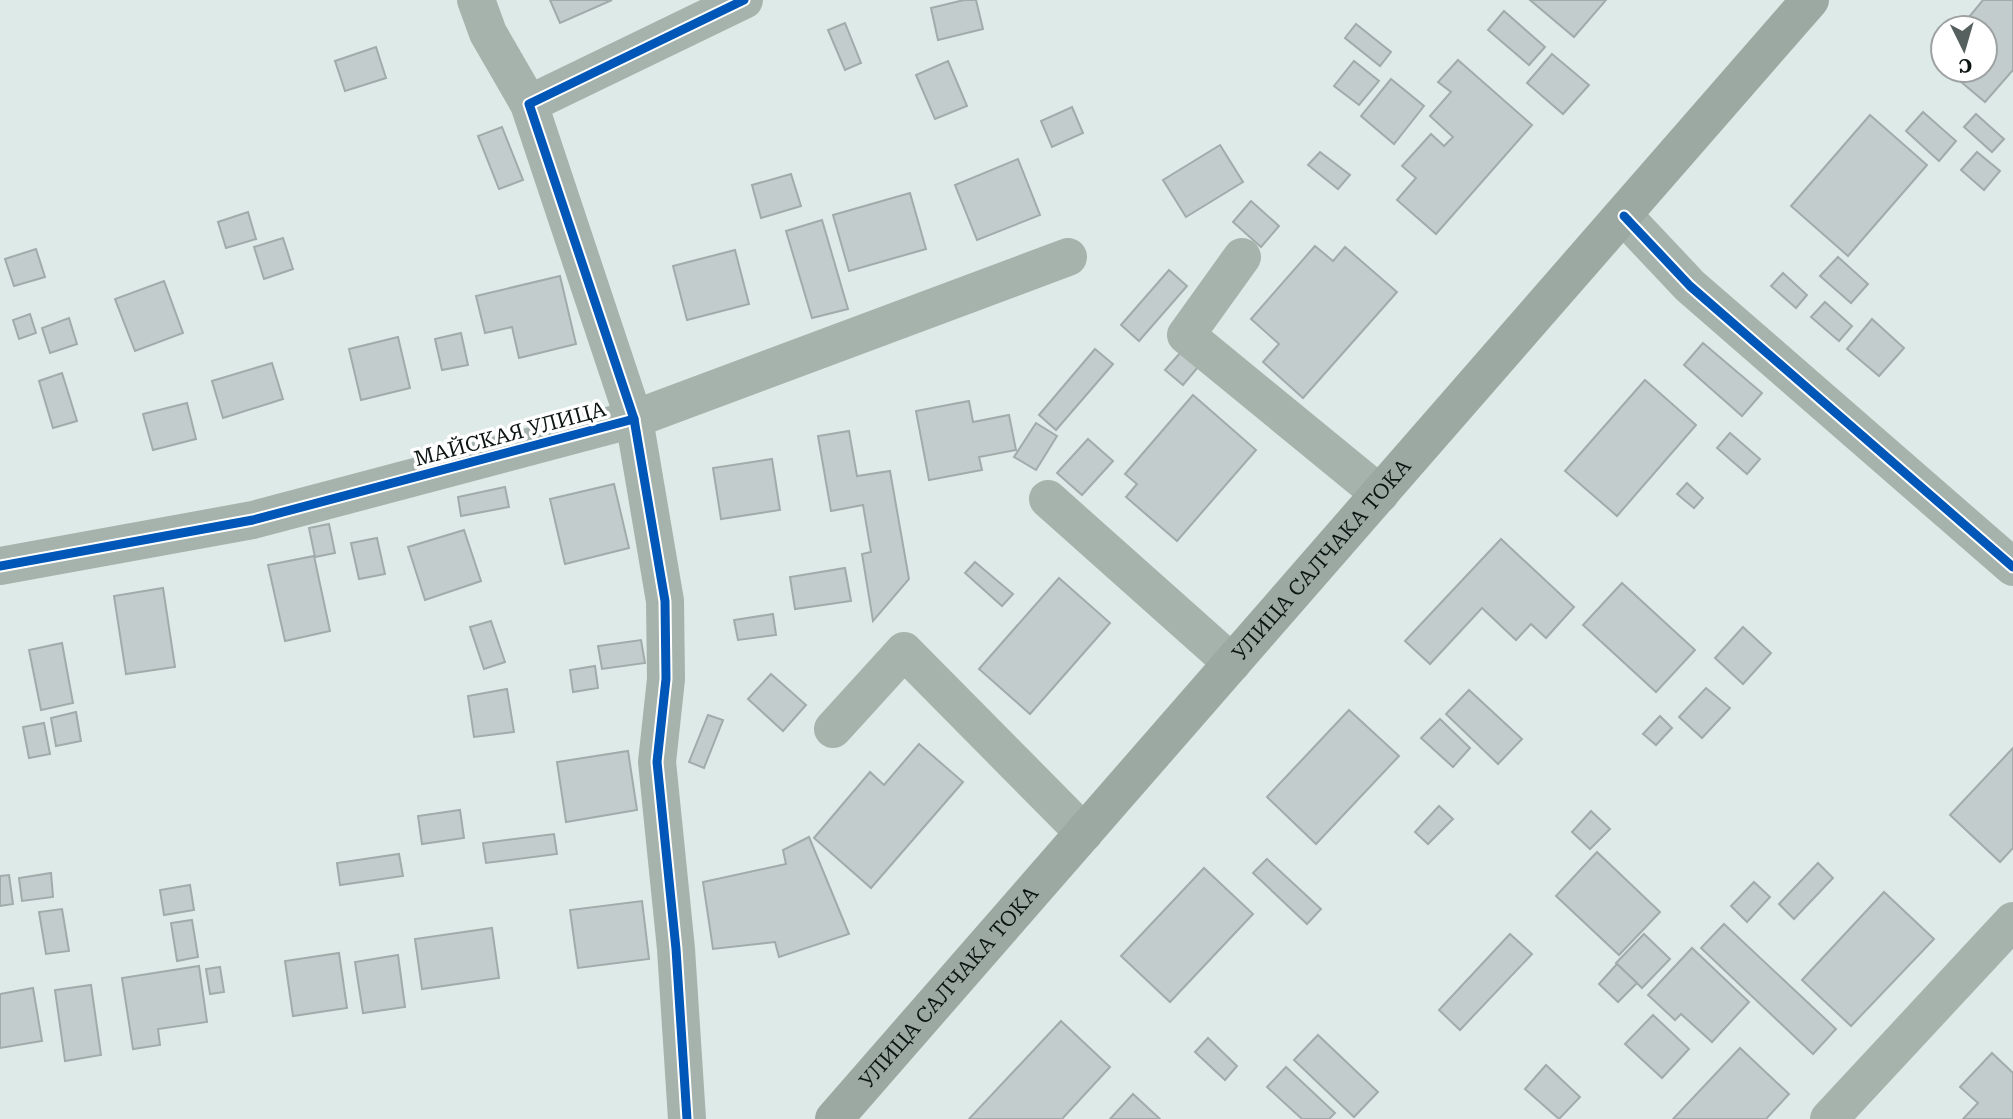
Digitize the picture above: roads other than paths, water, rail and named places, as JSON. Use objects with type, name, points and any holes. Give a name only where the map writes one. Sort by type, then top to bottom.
[{"type":"main road","name":"УЛИЦА САЛЧАКА ТОКА","points":[[834,1119],[1810,0]]},
{"type":"street","name":"МАЙСКАЯ УЛИЦА","points":[[0,566],[253,520],[634,419],[528,104],[488,33],[477,0]]},
{"type":"street","points":[[528,104],[744,0]]},
{"type":"street","points":[[1624,216],[1690,286],[2013,567]]},
{"type":"street","points":[[687,1119],[677,961],[657,762],[666,679],[665,601],[634,419],[1068,257]]},
{"type":"street","points":[[1242,257],[1186,335],[1380,494]]},
{"type":"street","points":[[1048,499],[1232,663]]},
{"type":"street","points":[[833,729],[904,651],[1084,833]]},
{"type":"street","points":[[1829,1119],[2013,921]]}]
